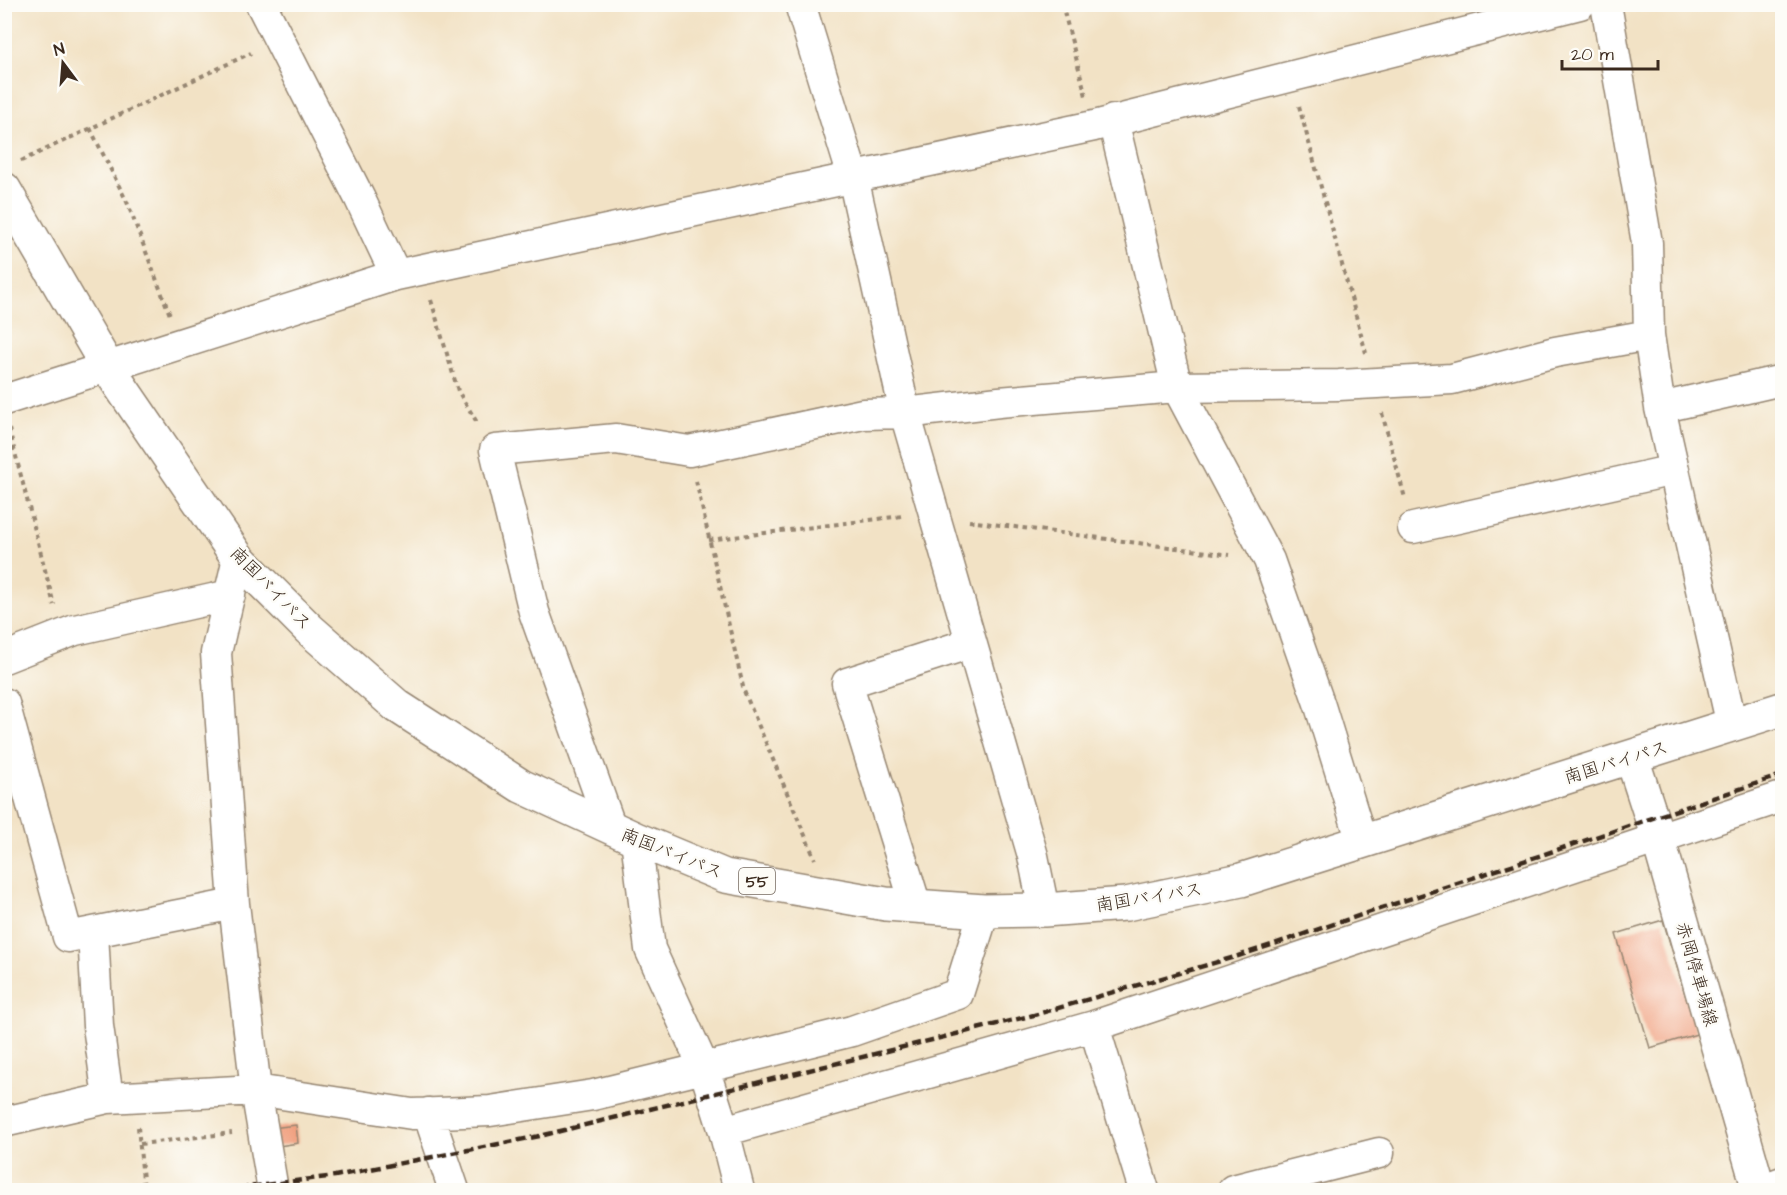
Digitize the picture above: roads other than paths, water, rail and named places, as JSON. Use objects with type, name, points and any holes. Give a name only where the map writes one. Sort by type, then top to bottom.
[{"type":"main road","name":"南国バイパス","points":[[10,176],[108,368],[238,558],[309,629],[397,706],[521,786],[623,834],[725,876],[886,904],[984,911],[1044,910],[1126,904],[1241,880],[1782,709]]},
{"type":"main road","name":"赤岡停車場線","points":[[1632,758],[1658,838],[1760,1191]]},
{"type":"street","points":[[261,4],[360,199],[409,272]]},
{"type":"street","points":[[800,4],[853,177],[905,413],[1033,856],[1044,910]]},
{"type":"street","points":[[6,411],[108,368],[409,272],[1103,123],[1580,4]]},
{"type":"street","points":[[1606,4],[1647,243],[1649,335],[1660,408],[1732,726]]},
{"type":"street","points":[[1103,123],[1177,387],[1269,560],[1320,706],[1362,842]]},
{"type":"street","points":[[739,1191],[724,1131],[704,1068],[650,949],[623,834],[534,612],[495,450],[616,439],[689,451],[863,414],[905,413],[999,402],[1177,387],[1452,379],[1555,352],[1649,335]]},
{"type":"street","points":[[1660,408],[1782,380]]},
{"type":"street","points":[[1413,528],[1674,470]]},
{"type":"street","points":[[238,558],[216,653],[234,904],[256,1090],[273,1191]]},
{"type":"street","points":[[4,657],[75,630],[230,595]]},
{"type":"street","points":[[916,906],[847,683],[971,643]]},
{"type":"street","points":[[4,703],[68,937],[234,904]]},
{"type":"street","points":[[724,1131],[1094,1026],[1782,797]]},
{"type":"street","points":[[4,1122],[122,1097],[256,1090],[412,1114],[490,1111],[593,1095],[852,1031],[958,994],[984,911]]},
{"type":"street","points":[[93,932],[98,1026],[122,1097]]},
{"type":"street","points":[[1094,1026],[1144,1191]]},
{"type":"street","points":[[428,1113],[454,1191]]},
{"type":"street","points":[[1233,1191],[1314,1181],[1379,1154]]},
{"type":"street","points":[[1760,1191],[1782,1182]]},
{"type":"railway","points":[[225,1190],[335,1176],[540,1136],[1034,1015],[1238,956],[1782,775]]}]
